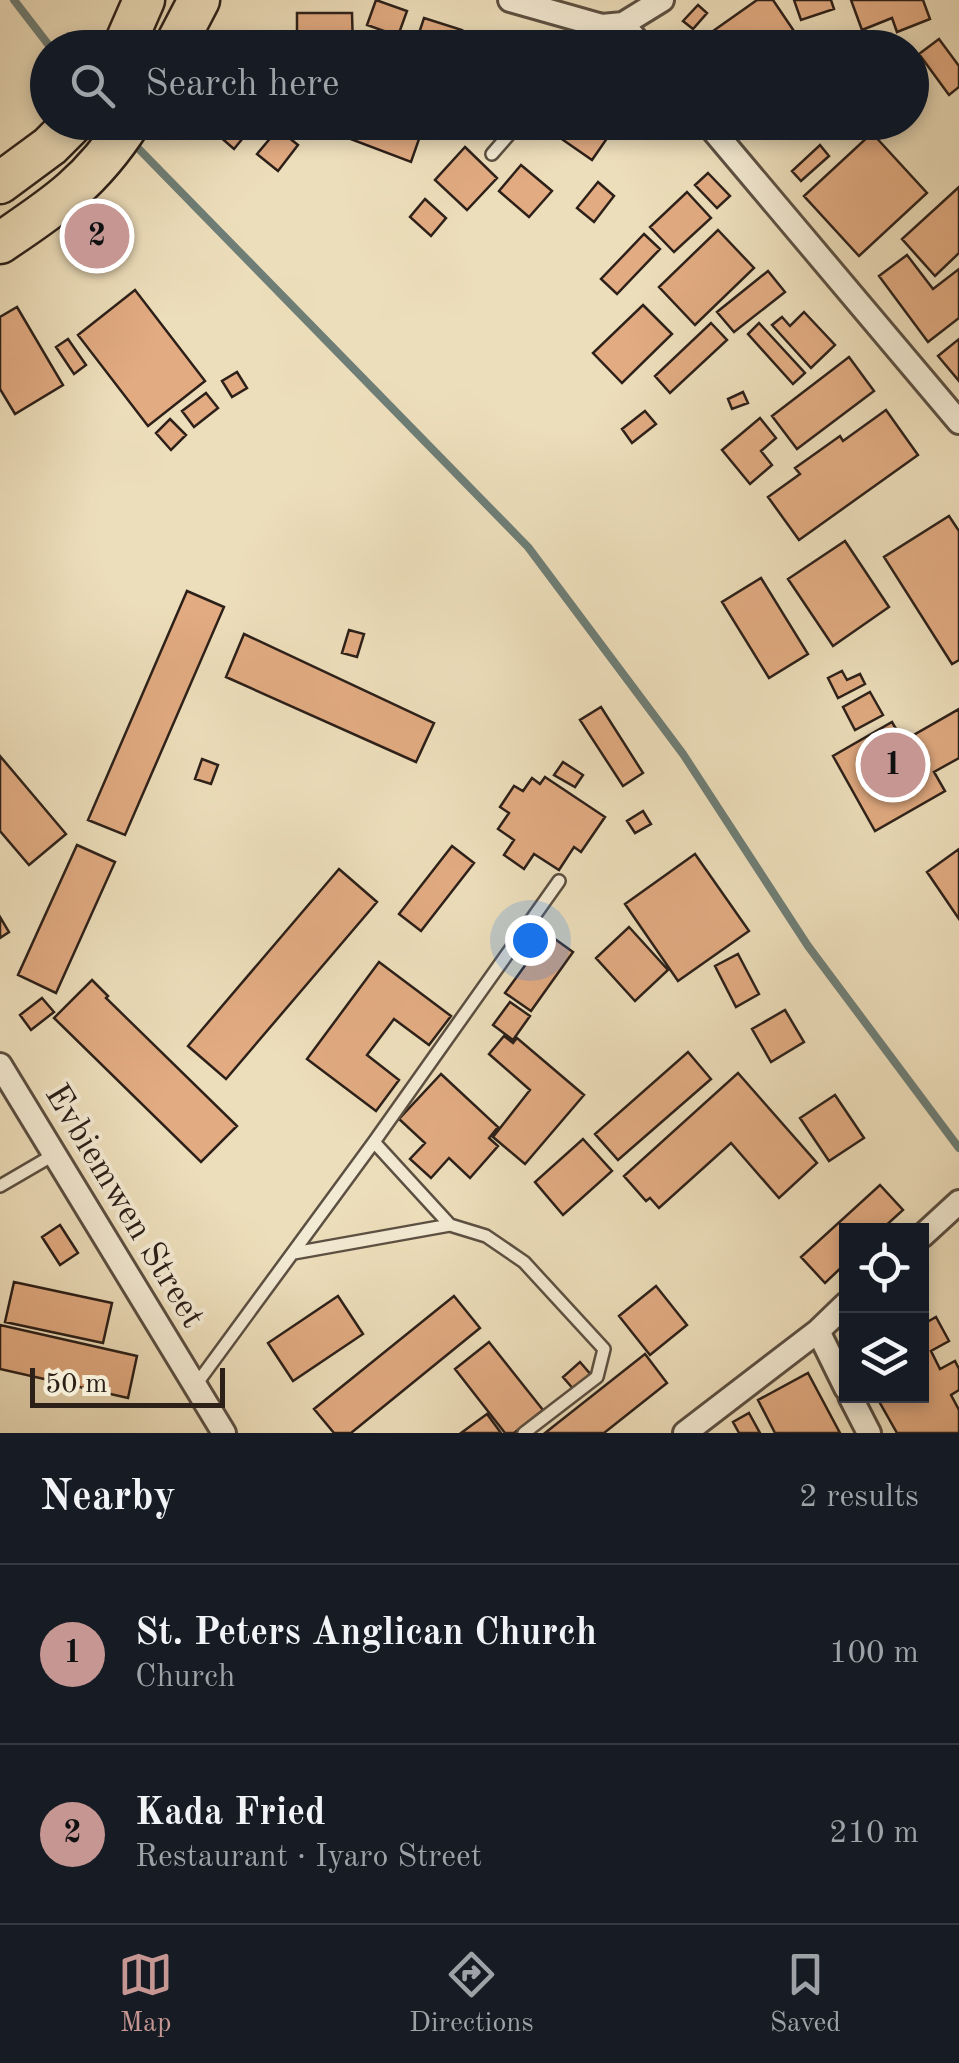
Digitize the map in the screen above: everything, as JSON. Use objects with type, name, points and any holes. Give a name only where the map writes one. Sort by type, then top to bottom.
[{"type":"highway","points":[[131,30],[144,0]]},
{"type":"highway","points":[[185,30],[202,3]]},
{"type":"highway","points":[[0,183],[56,140]]},
{"type":"highway","points":[[0,243],[66,198],[105,160],[118,140]]},
{"type":"street","points":[[510,0],[612,25],[619,30]]},
{"type":"street","points":[[612,25],[662,0]]},
{"type":"street","points":[[721,140],[959,422]]},
{"type":"street","name":"Evbiemwen Street","points":[[0,1065],[224,1433]]},
{"type":"street","points":[[929,1230],[959,1202]]},
{"type":"street","points":[[685,1433],[839,1311]]},
{"type":"street","points":[[818,1331],[839,1374]]},
{"type":"street","points":[[854,1403],[870,1433]]},
{"type":"lane","points":[[606,30],[612,25]]},
{"type":"lane","points":[[492,154],[504,140]]},
{"type":"lane","points":[[195,1386],[558,881]]},
{"type":"lane","points":[[374,1142],[450,1224],[486,1236],[524,1262],[604,1348],[596,1377],[524,1433]]},
{"type":"lane","points":[[0,1186],[54,1154]]},
{"type":"lane","points":[[294,1253],[450,1224]]},
{"type":"building","points":[[376,0],[407,11],[400,30],[367,25]]},
{"type":"building","points":[[757,0],[773,0],[793,30],[714,30]]},
{"type":"building","points":[[794,0],[831,0],[834,9],[801,20]]},
{"type":"building","points":[[851,0],[923,0],[930,19],[896,30],[892,18],[862,30]]},
{"type":"building","points":[[698,5],[707,13],[693,29],[683,21]]},
{"type":"building","points":[[297,13],[352,13],[352,30],[297,30]]},
{"type":"building","points":[[424,18],[462,30],[420,30]]},
{"type":"building","points":[[939,39],[959,66],[959,87],[949,95],[929,68],[929,46]]},
{"type":"building","points":[[224,140],[241,140],[234,149]]},
{"type":"building","points":[[269,140],[292,140],[298,145],[278,171],[257,154]]},
{"type":"building","points":[[353,140],[419,140],[411,162]]},
{"type":"building","points":[[563,140],[606,140],[592,160]]},
{"type":"building","points":[[864,140],[878,140],[927,193],[859,256],[804,196]]},
{"type":"building","points":[[820,145],[829,156],[801,181],[792,171]]},
{"type":"building","points":[[465,147],[497,178],[467,210],[435,180]]},
{"type":"building","points":[[521,165],[552,191],[529,217],[499,191]]},
{"type":"building","points":[[708,173],[730,196],[717,208],[695,185]]},
{"type":"building","points":[[598,182],[614,196],[594,222],[577,208]]},
{"type":"building","points":[[959,187],[959,253],[935,276],[902,239]]},
{"type":"building","points":[[687,192],[711,218],[674,252],[650,227]]},
{"type":"building","points":[[425,199],[446,218],[431,236],[410,217]]},
{"type":"building","points":[[108,212],[115,224],[97,236],[89,224]]},
{"type":"building","points":[[718,230],[754,268],[695,325],[659,287]]},
{"type":"building","points":[[644,234],[660,249],[617,294],[601,279]]},
{"type":"building","points":[[907,255],[933,289],[959,269],[959,318],[928,342],[879,276]]},
{"type":"building","points":[[768,271],[785,292],[734,332],[717,312]]},
{"type":"building","points":[[135,290],[205,381],[148,426],[78,335]]},
{"type":"building","points":[[643,305],[672,334],[622,383],[593,353]]},
{"type":"building","points":[[17,307],[63,385],[15,414],[0,389],[0,317]]},
{"type":"building","points":[[804,312],[835,345],[811,368],[772,325],[782,317],[790,326]]},
{"type":"building","points":[[711,323],[727,340],[670,393],[655,376]]},
{"type":"building","points":[[759,323],[805,373],[793,384],[748,334]]},
{"type":"building","points":[[68,339],[86,365],[74,374],[56,347]]},
{"type":"building","points":[[959,339],[959,381],[938,356]]},
{"type":"building","points":[[849,357],[874,391],[797,449],[772,416]]},
{"type":"building","points":[[237,372],[247,388],[232,397],[222,381]]},
{"type":"building","points":[[743,392],[748,403],[732,409],[728,399]]},
{"type":"building","points":[[206,393],[218,408],[194,427],[182,411]]},
{"type":"building","points":[[886,410],[918,455],[799,540],[768,497],[800,474],[795,468],[840,436],[843,441]]},
{"type":"building","points":[[645,411],[656,424],[632,443],[622,429]]},
{"type":"building","points":[[760,418],[776,438],[761,451],[772,465],[750,484],[722,450]]},
{"type":"building","points":[[170,419],[186,435],[171,450],[156,433]]},
{"type":"building","points":[[949,516],[959,531],[959,660],[952,664],[884,557]]},
{"type":"building","points":[[845,541],[889,607],[833,646],[788,579]]},
{"type":"building","points":[[761,578],[808,654],[769,678],[722,602]]},
{"type":"building","points":[[187,591],[224,607],[125,835],[88,820]]},
{"type":"building","points":[[349,630],[364,634],[357,657],[342,653]]},
{"type":"building","points":[[244,634],[434,723],[416,762],[226,677]]},
{"type":"building","points":[[842,671],[847,680],[860,674],[865,684],[838,698],[828,678]]},
{"type":"building","points":[[870,692],[883,715],[855,730],[843,707]]},
{"type":"building","points":[[601,707],[643,773],[623,786],[580,720]]},
{"type":"building","points":[[959,709],[959,758],[934,772],[945,791],[875,831],[833,756],[892,722],[903,741]]},
{"type":"building","points":[[0,756],[66,834],[29,865],[0,831]]},
{"type":"building","points":[[202,759],[218,765],[211,784],[195,779]]},
{"type":"building","points":[[563,762],[583,775],[575,787],[554,775]]},
{"type":"building","points":[[545,777],[605,817],[581,852],[574,847],[559,870],[534,854],[524,869],[504,855],[514,840],[498,829],[509,813],[500,807],[514,786],[523,791],[532,778],[540,784]]},
{"type":"building","points":[[643,811],[651,824],[635,833],[627,821]]},
{"type":"building","points":[[77,845],[115,862],[56,993],[18,975]]},
{"type":"building","points":[[452,846],[474,863],[421,931],[399,914]]},
{"type":"building","points":[[959,849],[959,919],[927,872]]},
{"type":"building","points":[[695,854],[749,931],[678,981],[625,904]]},
{"type":"building","points":[[339,869],[377,902],[226,1079],[188,1046]]},
{"type":"building","points":[[0,917],[9,932],[0,938]]},
{"type":"building","points":[[629,927],[668,970],[635,1001],[596,958]]},
{"type":"building","points":[[548,934],[573,952],[531,1011],[505,993]]},
{"type":"building","points":[[738,954],[759,994],[736,1007],[715,966]]},
{"type":"building","points":[[379,962],[451,1016],[429,1045],[394,1019],[367,1055],[399,1080],[376,1111],[307,1059]]},
{"type":"building","points":[[92,980],[237,1126],[201,1162],[54,1018]]},
{"type":"building","points":[[42,998],[54,1012],[31,1030],[20,1015]]},
{"type":"building","points":[[510,1002],[530,1016],[513,1040],[493,1025]]},
{"type":"building","points":[[785,1010],[804,1042],[771,1062],[752,1029]]},
{"type":"building","points":[[504,1036],[513,1043],[517,1038],[584,1095],[525,1164],[493,1137],[530,1090],[489,1054]]},
{"type":"building","points":[[688,1052],[711,1079],[618,1160],[595,1134]]},
{"type":"building","points":[[738,1073],[817,1163],[779,1198],[731,1143],[659,1208],[650,1198],[646,1201],[624,1176]]},
{"type":"building","points":[[441,1074],[498,1127],[489,1138],[498,1146],[470,1178],[449,1158],[431,1178],[410,1159],[425,1143],[399,1119]]},
{"type":"building","points":[[835,1095],[864,1138],[829,1161],[800,1118]]},
{"type":"building","points":[[583,1139],[612,1171],[563,1215],[535,1182]]},
{"type":"building","points":[[880,1185],[903,1210],[889,1223],[839,1223],[839,1270],[825,1283],[801,1257]]},
{"type":"building","points":[[60,1225],[78,1253],[60,1265],[42,1237]]},
{"type":"building","points":[[14,1282],[112,1303],[103,1343],[5,1322]]},
{"type":"building","points":[[656,1286],[687,1325],[650,1355],[619,1316]]},
{"type":"building","points":[[338,1296],[363,1334],[293,1381],[268,1343]]},
{"type":"building","points":[[454,1296],[480,1328],[351,1433],[334,1433],[314,1409]]},
{"type":"building","points":[[936,1317],[949,1341],[931,1351],[940,1369],[955,1361],[959,1369],[959,1390],[951,1395],[959,1410],[959,1433],[897,1433],[880,1403],[929,1403],[929,1321]]},
{"type":"building","points":[[0,1325],[137,1356],[128,1398],[0,1369]]},
{"type":"building","points":[[489,1342],[543,1410],[514,1433],[505,1433],[455,1369]]},
{"type":"building","points":[[645,1354],[667,1383],[604,1433],[545,1433]]},
{"type":"building","points":[[580,1362],[592,1376],[575,1391],[563,1377]]},
{"type":"building","points":[[808,1373],[840,1433],[775,1433],[758,1400]]},
{"type":"building","points":[[749,1413],[760,1433],[739,1433],[733,1422]]},
{"type":"building","points":[[487,1414],[501,1433],[461,1433]]},
{"type":"waterway","points":[[14,0],[37,30]]},
{"type":"waterway","points":[[133,143],[528,547],[683,754],[808,946],[959,1148]]},
{"type":"place","name":"Kada Fried","points":[[97,236]]},
{"type":"place","name":"St. Peters Anglican Church","points":[[893,765]]}]
